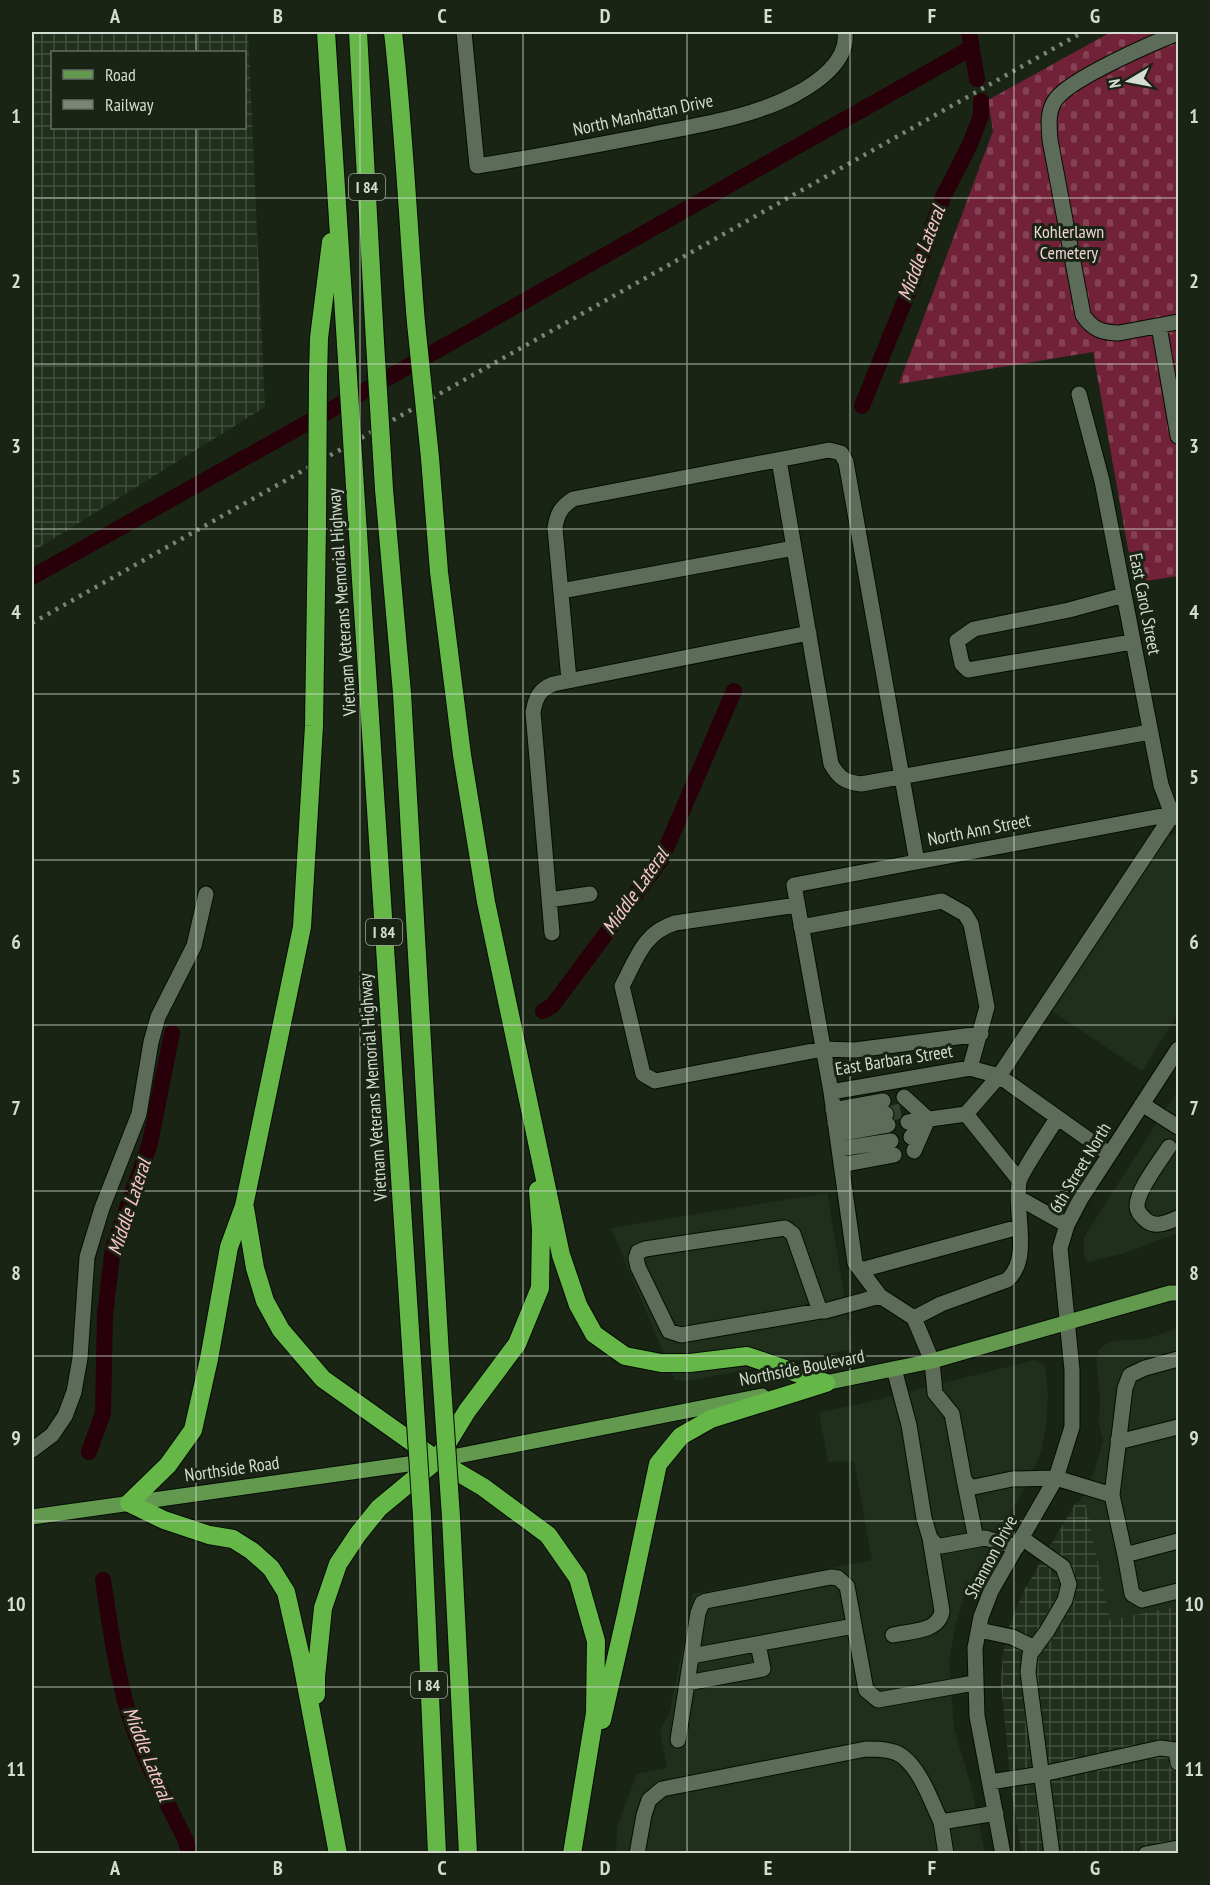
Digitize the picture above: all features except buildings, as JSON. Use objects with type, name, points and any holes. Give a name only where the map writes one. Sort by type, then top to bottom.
[{"type":"highway","name":"Vietnam Veterans Memorial Highway","points":[[326,32],[422,1516],[437,1854]]},
{"type":"highway","name":"I 84","points":[[358,32],[384,489],[402,693],[451,1516],[468,1854]]},
{"type":"highway","points":[[393,32],[439,572],[462,755],[486,902],[561,1255],[578,1305],[594,1334],[625,1356],[661,1363],[690,1364],[747,1356],[826,1383]]},
{"type":"highway","points":[[336,199],[319,338],[314,726],[302,927],[244,1206],[229,1247],[209,1359],[193,1430],[168,1464],[129,1503],[164,1520],[233,1539],[252,1551],[271,1568],[286,1592],[301,1658],[338,1854]]},
{"type":"highway","points":[[316,1739],[316,1677],[323,1608],[338,1564],[379,1508],[437,1460],[467,1411],[517,1344],[540,1288],[541,1230],[534,1123]]},
{"type":"highway","points":[[244,1206],[255,1268],[265,1301],[281,1330],[323,1379],[437,1460],[483,1487],[548,1535],[578,1578],[596,1641],[596,1713],[572,1854]]},
{"type":"highway","points":[[583,1788],[608,1697],[658,1464],[681,1436],[711,1419],[826,1383]]},
{"type":"main road","name":"Northside Boulevard","points":[[437,1460],[932,1361],[1176,1290]]},
{"type":"main road","name":"Northside Road","points":[[32,1517],[437,1460]]},
{"type":"street","name":"North Manhattan Drive","points":[[464,32],[477,166],[668,131],[756,111],[795,95],[832,70],[846,40],[846,32]]},
{"type":"street","points":[[1179,33],[1125,56],[1075,83],[1064,91],[1051,108],[1049,118],[1050,140],[1083,315],[1095,328],[1110,333],[1179,322]]},
{"type":"street","points":[[1159,326],[1179,436]]},
{"type":"street","name":"East Carol Street","points":[[1079,394],[1102,481],[1161,785],[1176,813]]},
{"type":"street","points":[[569,680],[555,528],[556,518],[563,506],[573,499],[829,450],[841,453],[846,462],[917,862]]},
{"type":"street","points":[[779,460],[831,764],[837,776],[848,782],[861,784],[1150,732]]},
{"type":"street","points":[[561,591],[794,548]]},
{"type":"street","points":[[1124,595],[1069,610],[974,629],[957,641],[962,664],[968,670],[1132,642]]},
{"type":"street","points":[[552,933],[532,712],[535,698],[542,689],[569,680],[809,633]]},
{"type":"street","points":[[909,1123],[966,1114],[999,1077],[1176,813]]},
{"type":"street","name":"North Ann Street","points":[[794,885],[1176,813]]},
{"type":"street","name":"East Barbara Street","points":[[794,885],[831,1092],[970,1068],[999,1077],[1109,1154]]},
{"type":"street","points":[[32,1450],[52,1435],[65,1416],[74,1392],[80,1358],[87,1257],[102,1208],[139,1114],[151,1042],[158,1017],[194,946],[206,894]]},
{"type":"street","points":[[549,900],[590,894]]},
{"type":"street","points":[[801,927],[942,901],[965,914],[971,924],[987,1007],[970,1068]]},
{"type":"street","points":[[797,906],[675,923],[660,928],[645,942],[622,986],[643,1074],[655,1081],[823,1049],[855,1050],[981,1034]]},
{"type":"street","name":"6th Street North","points":[[1067,1321],[1060,1248],[1066,1225],[1109,1154],[1179,1049]]},
{"type":"street","points":[[831,1092],[855,1263],[880,1296],[914,1318],[932,1361],[934,1393],[952,1414],[976,1539]]},
{"type":"street","points":[[1142,1104],[1179,1127]]},
{"type":"street","points":[[836,1129],[886,1113],[836,1129]]},
{"type":"street","points":[[966,1114],[1019,1180]]},
{"type":"street","points":[[914,1318],[941,1304],[1007,1280],[1015,1273],[1020,1260],[1019,1180],[1057,1118]]},
{"type":"street","points":[[909,1123],[928,1119]]},
{"type":"street","points":[[909,1123],[928,1119]]},
{"type":"street","points":[[836,1129],[892,1148],[841,1165]]},
{"type":"street","points":[[1169,1147],[1139,1195],[1137,1208],[1141,1217],[1151,1224],[1163,1224],[1179,1218]]},
{"type":"street","points":[[1019,1198],[1066,1225]]},
{"type":"street","points":[[861,1270],[1019,1227]]},
{"type":"street","points":[[820,1311],[793,1234],[785,1228],[645,1249],[638,1252],[636,1258],[638,1267],[669,1331],[681,1335],[820,1311],[880,1296]]},
{"type":"street","name":"Shannon Drive","points":[[1003,1854],[977,1716],[974,1683],[975,1648],[978,1630],[991,1591],[1056,1478],[1072,1427],[1072,1370],[1067,1321]]},
{"type":"street","points":[[1179,1359],[1145,1368],[1130,1375],[1125,1388],[1112,1495],[1132,1594],[1142,1600],[1179,1591]]},
{"type":"street","points":[[893,1635],[931,1627],[939,1623],[942,1617],[909,1425],[894,1369]]},
{"type":"street","points":[[1118,1440],[1179,1427]]},
{"type":"street","points":[[964,1479],[969,1486],[974,1487],[1012,1479],[1056,1478],[1112,1495]]},
{"type":"street","points":[[930,1538],[936,1545],[941,1546],[976,1539],[1020,1543],[1063,1567],[1069,1584],[1065,1600],[1030,1654],[1028,1672],[1052,1854]]},
{"type":"street","points":[[1125,1555],[1179,1541]]},
{"type":"street","points":[[678,1740],[699,1607],[706,1601],[831,1577],[838,1578],[847,1586],[866,1690],[874,1698],[878,1700],[974,1683]]},
{"type":"street","points":[[691,1656],[854,1626]]},
{"type":"street","points":[[978,1630],[1012,1637],[1035,1648]]},
{"type":"street","points":[[687,1683],[763,1669],[758,1644]]},
{"type":"street","points":[[990,1782],[1042,1774],[1160,1748],[1178,1754]]},
{"type":"street","points":[[637,1854],[649,1800],[662,1789],[866,1749],[882,1749],[902,1755],[917,1773],[941,1822],[946,1854]]},
{"type":"street","points":[[941,1822],[996,1812]]},
{"type":"street","points":[[1146,1854],[1179,1848]]},
{"type":"shaded area","points":[[32,32],[248,32],[265,407],[32,552]]},
{"type":"shaded area","points":[[1178,834],[1178,1014],[1142,1071],[1052,1011],[1165,836]]},
{"type":"shaded area","points":[[1178,1090],[1178,1233],[1122,1254],[1087,1262],[1084,1254],[1084,1237]]},
{"type":"shaded area","points":[[827,1193],[853,1349],[687,1381],[675,1380],[611,1228]]},
{"type":"shaded area","points":[[1178,1328],[1178,1606],[1110,1620],[1086,1505],[1080,1501],[1095,1470],[1103,1440],[1099,1423],[1100,1395],[1096,1358],[1099,1357],[1098,1351],[1111,1341],[1147,1339]]},
{"type":"shaded area","points":[[1035,1360],[1045,1366],[1048,1394],[1046,1426],[1041,1452],[1024,1489],[966,1590],[956,1623],[949,1660],[954,1728],[971,1786],[985,1853],[616,1854],[617,1827],[637,1774],[667,1768],[660,1730],[670,1711],[693,1594],[872,1560],[854,1461],[828,1462],[819,1412],[860,1404]]},
{"type":"shaded area","points":[[1080,1501],[1086,1505],[1110,1620],[1178,1606],[1178,1853],[1022,1854],[1012,1796],[1001,1683],[1003,1654],[1010,1624],[1023,1592],[1075,1504]]},
{"type":"green space","name":"Kohlerlawn Cemetery","points":[[1111,32],[1178,32],[1178,576],[1146,581],[1132,571],[1093,352],[899,384],[993,131],[988,100]]},
{"type":"waterway","name":"Middle Lateral","points":[[969,32],[977,79]]},
{"type":"waterway","points":[[32,577],[971,48]]},
{"type":"waterway","name":"Middle Lateral","points":[[862,406],[918,268],[943,197],[970,144],[981,116],[981,101]]},
{"type":"waterway","name":"Middle Lateral","points":[[543,1011],[552,1006],[661,860],[734,691]]},
{"type":"waterway","name":"Middle Lateral","points":[[89,1452],[103,1413],[105,1314],[113,1248],[150,1143],[172,1033]]},
{"type":"waterway","name":"Middle Lateral","points":[[103,1580],[117,1665],[129,1715],[148,1763],[186,1841],[189,1854]]},
{"type":"tunnel","points":[[886,1114],[906,1110]]},
{"type":"railway","points":[[32,623],[1083,32]]}]
